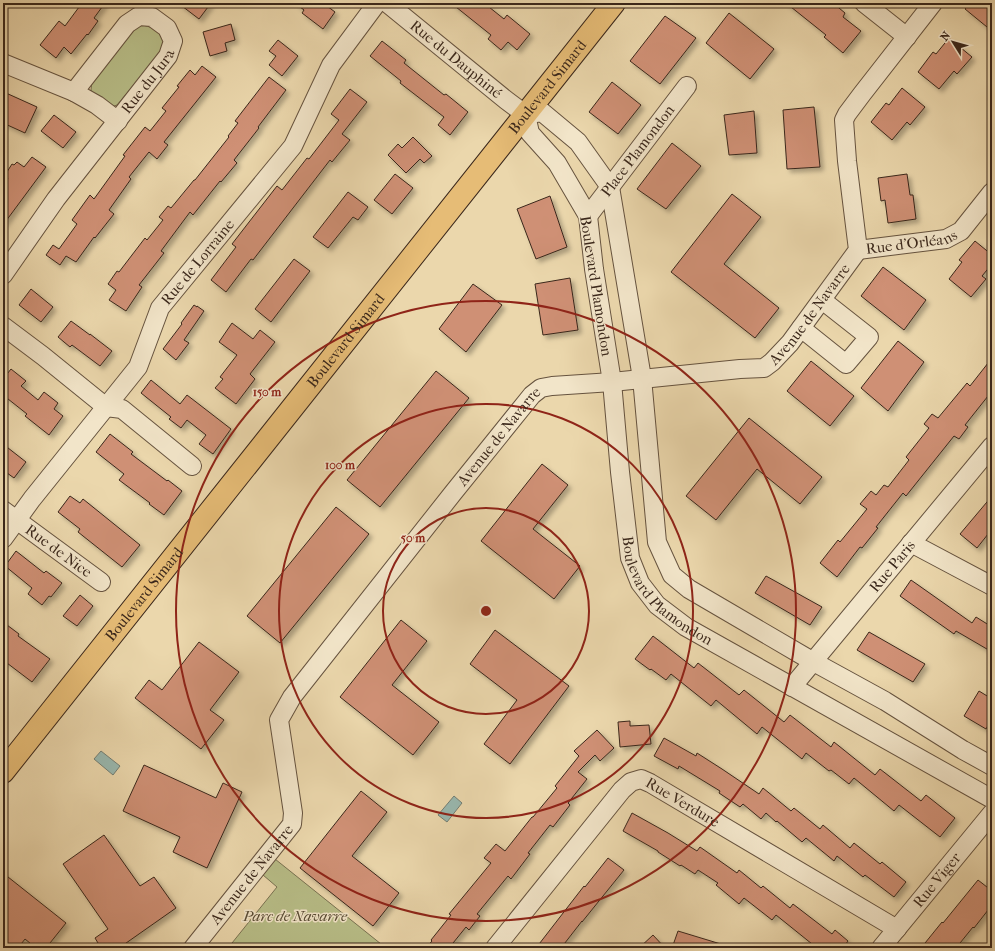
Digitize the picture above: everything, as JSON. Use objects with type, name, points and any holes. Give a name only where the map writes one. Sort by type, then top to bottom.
[{"type":"main road","name":"Boulevard Simard","points":[[3,772],[614,3]]},
{"type":"street","name":"Rue de Lorraine","points":[[3,539],[32,499],[138,367],[160,308],[293,146],[331,65],[377,3]]},
{"type":"street","name":"Rue du Dauphiné","points":[[387,3],[526,115]]},
{"type":"street","points":[[864,3],[906,37]]},
{"type":"street","name":"Avenue de Navarre","points":[[193,948],[292,824],[293,813],[279,720],[292,697],[452,493],[532,395],[541,388],[547,387],[764,368],[772,362],[790,343],[858,250],[847,161],[844,120],[856,102],[933,3]]},
{"type":"street","name":"Rue du Jura","points":[[3,275],[56,199],[168,56],[173,41],[167,28],[152,17],[139,16],[127,24],[74,92]]},
{"type":"street","name":"Rue du Jura","points":[[3,63],[74,92],[97,105],[118,121]]},
{"type":"street","name":"Place Plamondon","points":[[588,216],[687,86]]},
{"type":"street","name":"Boulevard Plamondon","points":[[992,766],[689,589],[672,575],[657,542],[642,378],[610,187],[578,142],[542,112],[526,115],[530,133],[557,163],[588,216],[594,269],[612,382],[630,558],[640,583],[657,605],[686,627],[992,799]]},
{"type":"street","name":"Rue d'Orléans","points":[[858,250],[946,239],[961,231],[992,192]]},
{"type":"street","points":[[801,328],[846,364],[869,337],[822,300]]},
{"type":"street","points":[[3,326],[106,407],[122,409],[192,466]]},
{"type":"street","name":"Rue Paris","points":[[792,687],[812,661],[992,446]]},
{"type":"street","points":[[3,510],[17,520]]},
{"type":"street","name":"Rue de Nice","points":[[17,520],[101,582]]},
{"type":"street","points":[[911,543],[992,586]]},
{"type":"street","name":"Rue Verdure","points":[[495,948],[622,790],[631,782],[641,779],[897,928]]},
{"type":"street","name":"Rue Viger","points":[[881,948],[992,813]]},
{"type":"green space","points":[[141,25],[158,31],[161,34],[164,41],[163,50],[117,105],[111,107],[93,95],[91,90],[92,81],[131,29]]},
{"type":"green space","name":"Parc de Navarre","points":[[275,859],[381,944],[377,948],[228,948],[277,887],[263,875]]},
{"type":"water","points":[[101,751],[120,766],[113,775],[94,759]]},
{"type":"water","points":[[454,796],[462,803],[447,822],[438,815]]},
{"type":"building","points":[[82,3],[105,3],[94,18],[98,21],[88,35],[87,34],[71,54],[64,47],[56,58],[40,45],[59,21],[65,26]]},
{"type":"building","points":[[178,3],[211,3],[199,19]]},
{"type":"building","points":[[295,3],[323,3],[335,12],[323,29],[302,13],[304,10]]},
{"type":"building","points":[[451,3],[484,3],[504,19],[507,15],[530,34],[517,50],[508,42],[501,50],[488,39],[491,35]]},
{"type":"building","points":[[786,3],[833,3],[845,13],[843,17],[861,31],[843,53],[824,37],[826,35]]},
{"type":"building","points":[[970,3],[992,3],[992,21],[987,27],[965,9]]},
{"type":"building","points":[[729,13],[774,49],[750,79],[706,43]]},
{"type":"building","points":[[665,16],[696,38],[660,84],[630,61]]},
{"type":"building","points":[[231,24],[235,40],[225,43],[227,51],[210,56],[203,32]]},
{"type":"building","points":[[949,38],[972,57],[957,74],[954,71],[939,89],[918,72],[933,52],[936,54]]},
{"type":"building","points":[[278,40],[298,56],[282,76],[269,65],[276,56],[269,51]]},
{"type":"building","points":[[382,41],[406,60],[404,63],[468,112],[450,135],[438,125],[444,117],[400,83],[401,81],[370,56]]},
{"type":"building","points":[[202,66],[216,77],[164,142],[168,145],[157,159],[149,152],[129,177],[131,179],[109,210],[114,214],[95,238],[94,237],[76,262],[66,256],[60,265],[46,255],[53,245],[59,249],[77,224],[72,220],[90,195],[94,199],[125,156],[123,155],[145,127],[150,131],[166,111],[162,108],[179,87],[177,86],[190,70],[195,75]]},
{"type":"building","points":[[269,77],[286,90],[234,160],[237,163],[221,182],[220,181],[193,215],[190,212],[161,251],[164,253],[139,285],[142,287],[126,311],[109,300],[116,290],[108,284],[117,271],[119,272],[145,238],[147,240],[163,220],[159,217],[168,206],[171,208],[229,137],[228,136],[238,123],[235,121]]},
{"type":"building","points":[[612,82],[641,105],[618,134],[589,112]]},
{"type":"building","points":[[902,88],[925,107],[910,125],[907,122],[892,140],[871,122],[886,103],[889,105]]},
{"type":"building","points":[[350,89],[367,102],[342,134],[350,140],[332,162],[330,160],[253,260],[251,259],[226,292],[211,280],[236,247],[232,244],[277,186],[282,190],[307,158],[309,159],[339,120],[331,114]]},
{"type":"building","points":[[6,93],[37,107],[25,133],[3,123],[3,100]]},
{"type":"building","points":[[814,107],[820,167],[787,169],[783,110]]},
{"type":"building","points":[[754,111],[757,153],[729,155],[724,115]]},
{"type":"building","points":[[54,115],[76,132],[63,148],[41,131]]},
{"type":"building","points":[[413,137],[432,156],[424,163],[420,159],[406,173],[388,155],[398,144],[402,148]]},
{"type":"building","points":[[672,143],[701,166],[666,209],[637,189]]},
{"type":"building","points":[[32,157],[46,167],[3,225],[3,185],[8,178],[5,175],[12,164],[14,165],[17,162],[24,167]]},
{"type":"building","points":[[395,174],[413,188],[392,214],[374,200]]},
{"type":"building","points":[[907,174],[910,195],[913,195],[916,219],[888,223],[885,200],[881,201],[878,178]]},
{"type":"building","points":[[348,192],[368,207],[358,220],[353,217],[328,248],[313,237]]},
{"type":"building","points":[[732,194],[761,217],[724,264],[779,308],[755,338],[671,272]]},
{"type":"building","points":[[550,196],[567,247],[536,259],[517,209]]},
{"type":"building","points":[[975,241],[992,255],[992,264],[982,276],[986,279],[971,297],[949,279],[962,262],[959,260]]},
{"type":"building","points":[[294,259],[310,271],[271,322],[255,309]]},
{"type":"building","points":[[883,267],[926,300],[904,330],[861,296]]},
{"type":"building","points":[[570,278],[578,330],[543,335],[535,284]]},
{"type":"building","points":[[473,284],[502,305],[466,352],[439,329]]},
{"type":"building","points":[[31,289],[53,307],[41,322],[19,305]]},
{"type":"building","points":[[194,305],[204,311],[184,340],[189,343],[176,360],[163,349]]},
{"type":"building","points":[[71,321],[112,351],[100,366],[72,345],[70,347],[58,337]]},
{"type":"building","points":[[232,323],[253,339],[260,330],[275,342],[250,374],[255,379],[236,404],[215,388],[223,379],[220,377],[237,355],[219,342]]},
{"type":"building","points":[[898,341],[924,362],[888,411],[861,388]]},
{"type":"building","points":[[992,358],[992,391],[965,425],[968,427],[959,439],[954,436],[906,496],[903,493],[876,527],[878,528],[862,548],[860,547],[837,577],[820,563],[838,540],[840,542],[867,509],[860,504],[871,491],[876,495],[884,485],[888,487],[909,460],[906,457],[929,428],[924,424],[932,414],[938,418],[967,383],[970,386]]},
{"type":"building","points":[[811,361],[854,396],[830,426],[787,391]]},
{"type":"building","points":[[11,369],[26,381],[21,386],[38,400],[44,392],[58,403],[54,409],[63,416],[49,435],[25,416],[27,414],[3,395],[3,379]]},
{"type":"building","points":[[436,371],[469,398],[380,507],[347,480]]},
{"type":"building","points":[[151,380],[180,404],[187,395],[231,429],[213,454],[199,444],[206,435],[187,420],[181,428],[169,419],[171,417],[141,393]]},
{"type":"building","points":[[749,418],[822,477],[800,504],[757,469],[716,520],[686,496]]},
{"type":"building","points":[[110,434],[133,452],[131,454],[182,491],[164,515],[119,480],[124,474],[96,452]]},
{"type":"building","points":[[3,444],[26,462],[14,478],[3,470]]},
{"type":"building","points":[[542,464],[568,485],[533,529],[580,566],[554,599],[481,541]]},
{"type":"building","points":[[70,496],[80,503],[83,499],[140,545],[122,567],[78,532],[80,529],[58,512]]},
{"type":"building","points":[[992,496],[992,529],[977,548],[960,534]]},
{"type":"building","points":[[336,507],[369,534],[280,643],[247,616]]},
{"type":"building","points":[[16,551],[44,573],[46,571],[62,583],[51,597],[49,596],[42,605],[28,594],[32,588],[5,566]]},
{"type":"building","points":[[766,576],[822,607],[810,625],[755,593]]},
{"type":"building","points":[[911,580],[972,623],[976,617],[992,627],[992,652],[956,631],[954,634],[900,596]]},
{"type":"building","points":[[80,595],[93,606],[77,626],[63,616]]},
{"type":"building","points":[[401,620],[427,641],[392,685],[439,722],[413,755],[340,697]]},
{"type":"building","points":[[3,622],[19,634],[18,636],[50,659],[32,682],[3,660]]},
{"type":"building","points":[[495,630],[569,686],[510,764],[484,744],[517,700],[470,664]]},
{"type":"building","points":[[869,632],[925,664],[913,682],[857,650]]},
{"type":"building","points":[[653,636],[694,668],[698,663],[739,695],[744,690],[784,722],[790,715],[831,747],[834,742],[875,775],[880,769],[921,801],[926,795],[955,818],[940,837],[899,805],[894,811],[854,778],[849,784],[806,753],[802,759],[762,727],[757,734],[716,700],[711,706],[671,674],[666,680],[635,659]]},
{"type":"building","points":[[199,642],[239,672],[210,710],[224,720],[201,749],[135,698],[149,680],[162,690]]},
{"type":"building","points":[[979,691],[992,699],[992,718],[986,729],[964,716]]},
{"type":"building","points":[[630,721],[630,726],[649,725],[651,744],[620,747],[618,722]]},
{"type":"building","points":[[597,730],[614,748],[600,761],[595,755],[578,772],[587,779],[568,803],[570,805],[553,827],[550,825],[528,853],[530,854],[511,879],[508,876],[477,914],[480,916],[469,930],[466,927],[449,948],[426,948],[451,915],[449,914],[491,863],[484,858],[496,844],[505,851],[557,788],[555,786],[579,756],[574,751]]},
{"type":"building","points":[[664,738],[696,756],[697,753],[759,794],[763,788],[791,811],[794,808],[820,829],[823,825],[850,848],[854,843],[880,864],[882,862],[906,882],[894,897],[865,875],[863,877],[837,856],[834,861],[806,838],[802,842],[766,813],[761,819],[743,804],[740,807],[719,793],[720,791],[679,766],[678,769],[654,756]]},
{"type":"building","points":[[144,765],[216,798],[223,783],[242,792],[207,868],[173,852],[180,837],[123,811]]},
{"type":"building","points":[[361,791],[387,812],[352,856],[399,893],[373,926],[300,868]]},
{"type":"building","points":[[632,813],[697,851],[700,847],[737,873],[739,870],[761,888],[763,886],[790,908],[793,904],[832,934],[835,930],[848,941],[843,948],[817,948],[776,915],[772,920],[744,898],[739,904],[716,885],[718,883],[698,870],[695,874],[623,831]]},
{"type":"building","points":[[104,835],[140,886],[154,877],[176,908],[119,948],[101,948],[95,938],[108,929],[63,864]]},
{"type":"building","points":[[608,858],[624,870],[561,948],[536,948],[584,886],[585,887]]},
{"type":"building","points":[[3,873],[66,923],[46,948],[36,948],[25,939],[18,948],[3,948]]},
{"type":"building","points":[[978,880],[992,891],[992,905],[974,928],[973,927],[956,948],[921,948],[942,922],[943,923]]},
{"type":"building","points":[[678,931],[724,945],[723,948],[672,948]]},
{"type":"building","points":[[653,935],[665,948],[639,948]]}]
